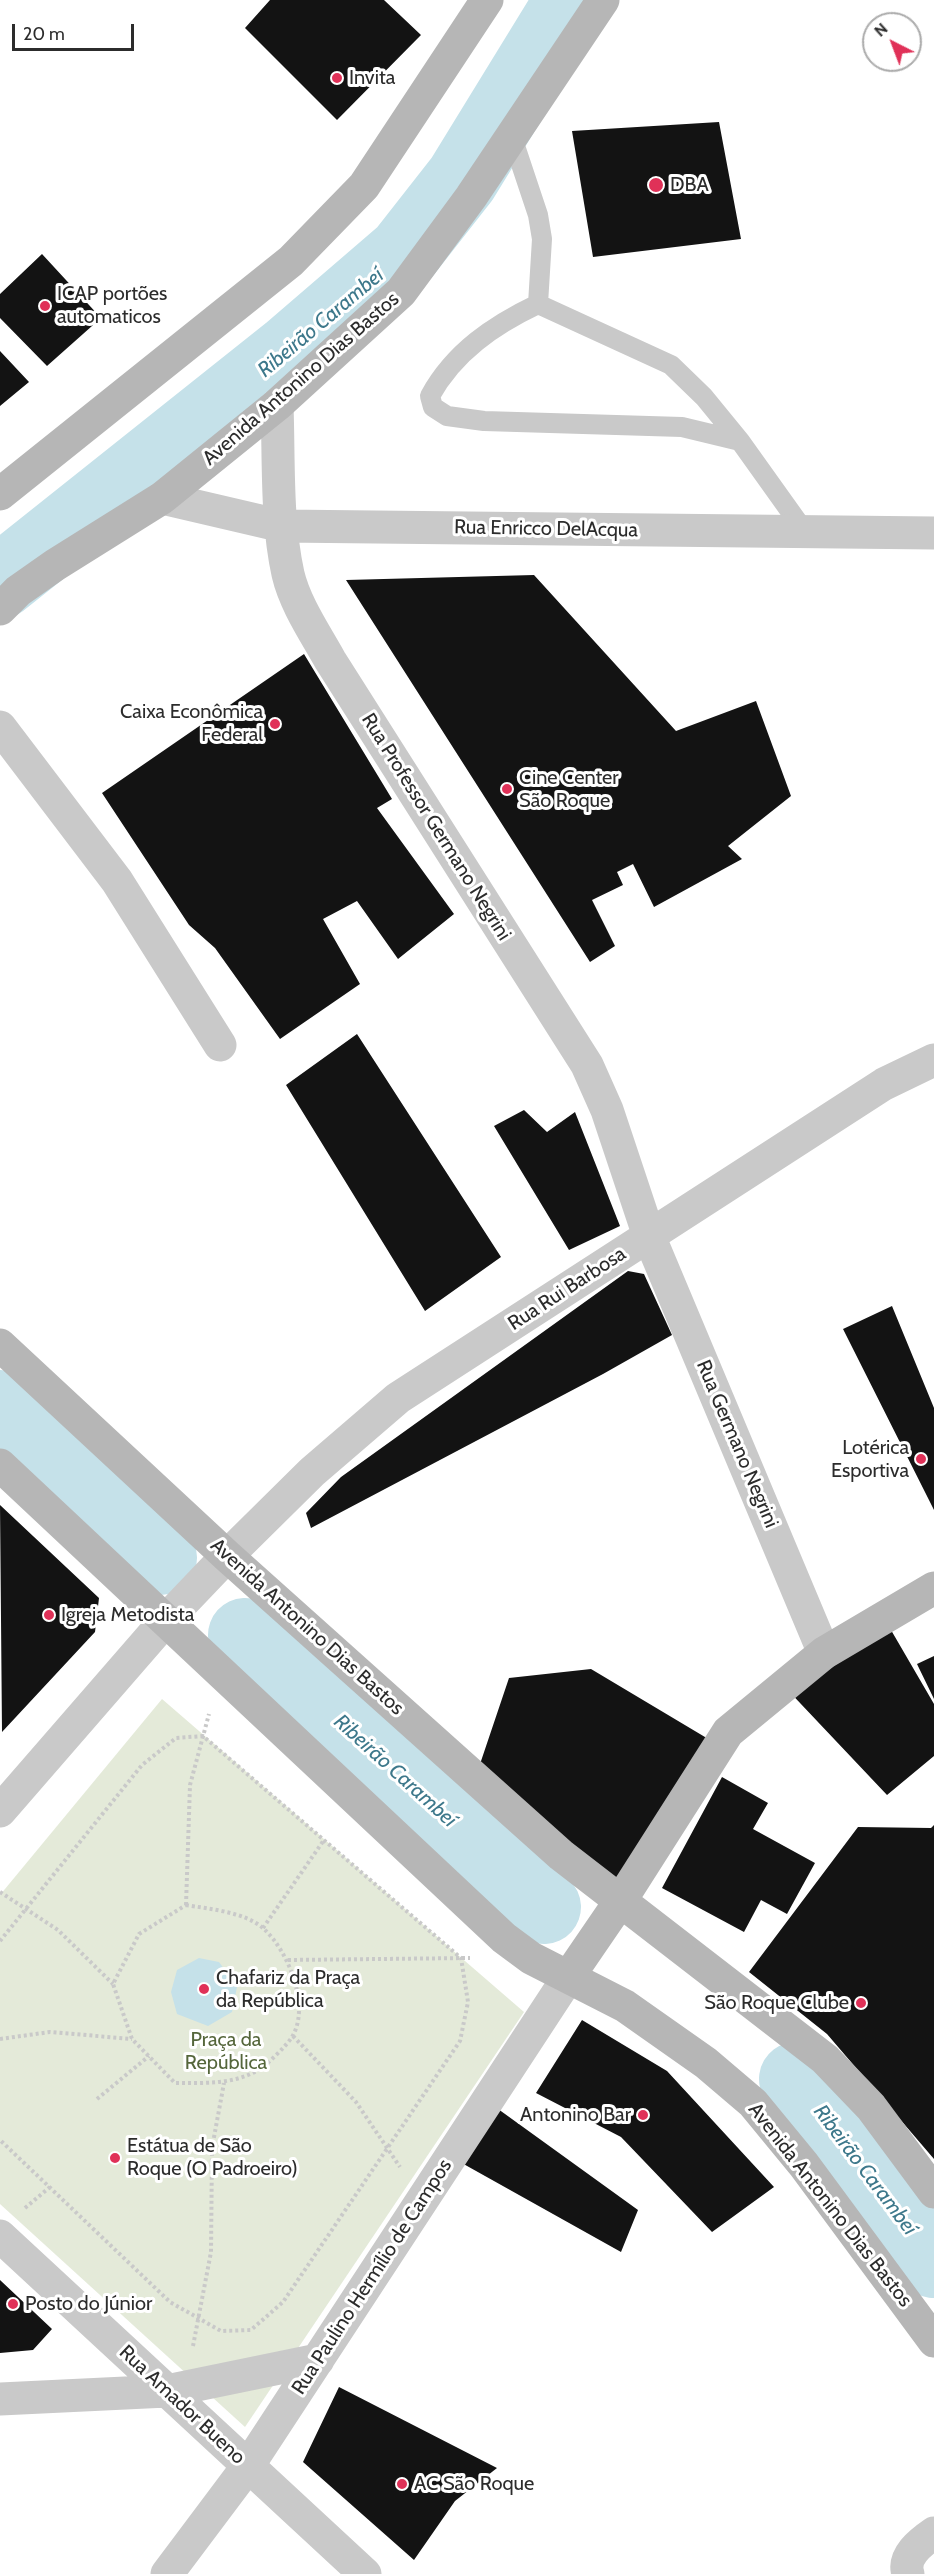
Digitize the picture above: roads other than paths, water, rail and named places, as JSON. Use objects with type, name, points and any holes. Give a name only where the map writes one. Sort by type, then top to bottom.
[{"type":"main road","points":[[0,494],[291,261],[364,186],[487,0]]},
{"type":"main road","name":"Avenida Antonino Dias Bastos","points":[[0,609],[18,591],[55,565],[162,498],[277,405],[401,292],[512,137],[603,0]]},
{"type":"main road","name":"Avenida Antonino Dias Bastos","points":[[0,1345],[227,1556],[561,1855],[825,2059],[871,2107],[934,2192]]},
{"type":"main road","name":"Avenida Antonino Dias Bastos","points":[[0,1465],[504,1938],[531,1958],[634,2013],[706,2063],[753,2103],[804,2165],[934,2341]]},
{"type":"main road","points":[[568,1976],[621,1900],[728,1732],[762,1701],[824,1653],[934,1588]]},
{"type":"street","name":"Rua Professor Germano Negrini","points":[[277,405],[282,526],[291,583],[330,660],[587,1065],[607,1110],[649,1236]]},
{"type":"street","name":"Rua Enricco DelAcqua","points":[[162,498],[282,526],[934,533]]},
{"type":"street","points":[[0,727],[117,881],[220,1045]]},
{"type":"street","name":"Rua Rui Barbosa","points":[[165,1621],[312,1472],[398,1398],[884,1084],[934,1060]]},
{"type":"street","name":"Rua Germano Negrini","points":[[649,1236],[824,1653]]},
{"type":"street","points":[[0,1811],[165,1621]]},
{"type":"street","name":"Rua Paulino Hermílio de Campos","points":[[167,2574],[248,2466],[568,1976]]},
{"type":"street","name":"Rua Amador Bueno","points":[[0,2236],[365,2574]]},
{"type":"street","points":[[0,2399],[174,2398],[318,2360]]},
{"type":"street","points":[[908,2574],[906,2568],[910,2555],[934,2533]]},
{"type":"lane","points":[[512,137],[538,215],[542,239],[538,304]]},
{"type":"lane","points":[[538,304],[671,365],[704,397],[740,441],[805,532]]},
{"type":"lane","points":[[538,304],[502,322],[468,348],[438,381],[430,396],[435,409],[447,416],[484,421],[682,427],[740,441]]},
{"type":"water","name":"Chafariz da Praça da República","points":[[199,1958],[219,1962],[237,1987],[232,2012],[208,2026],[177,2014],[171,1992],[177,1970]]},
{"type":"waterway","name":"Ribeirão Carambeí","points":[[0,582],[289,352],[404,253],[462,179],[572,0]]},
{"type":"waterway","name":"Ribeirão Carambeí","points":[[0,1407],[160,1558]]},
{"type":"waterway","name":"Ribeirão Carambeí","points":[[245,1635],[544,1907]]},
{"type":"waterway","name":"Ribeirão Carambeí","points":[[796,2079],[934,2261]]},
{"type":"place","name":"Invita","points":[[337,78]]},
{"type":"place","name":"DBA","points":[[656,185]]},
{"type":"place","name":"ICAP portões automaticos","points":[[45,306]]},
{"type":"place","name":"Caixa Econômica Federal","points":[[275,724]]},
{"type":"place","name":"Cine Center São Roque","points":[[507,789]]},
{"type":"place","name":"Lotérica Esportiva","points":[[921,1459]]},
{"type":"place","name":"Igreja Metodista","points":[[49,1615]]},
{"type":"place","name":"Chafariz da Praça da República","points":[[204,1989]]},
{"type":"place","name":"São Roque Clube","points":[[861,2003]]},
{"type":"place","name":"Antonino Bar","points":[[643,2115]]},
{"type":"place","name":"Estátua de São Roque (O Padroeiro)","points":[[115,2158]]},
{"type":"place","name":"Posto do Júnior","points":[[13,2304]]},
{"type":"place","name":"AC São Roque","points":[[402,2484]]},
{"type":"park label","name":"Praça da República","points":[[226,2052]]}]
